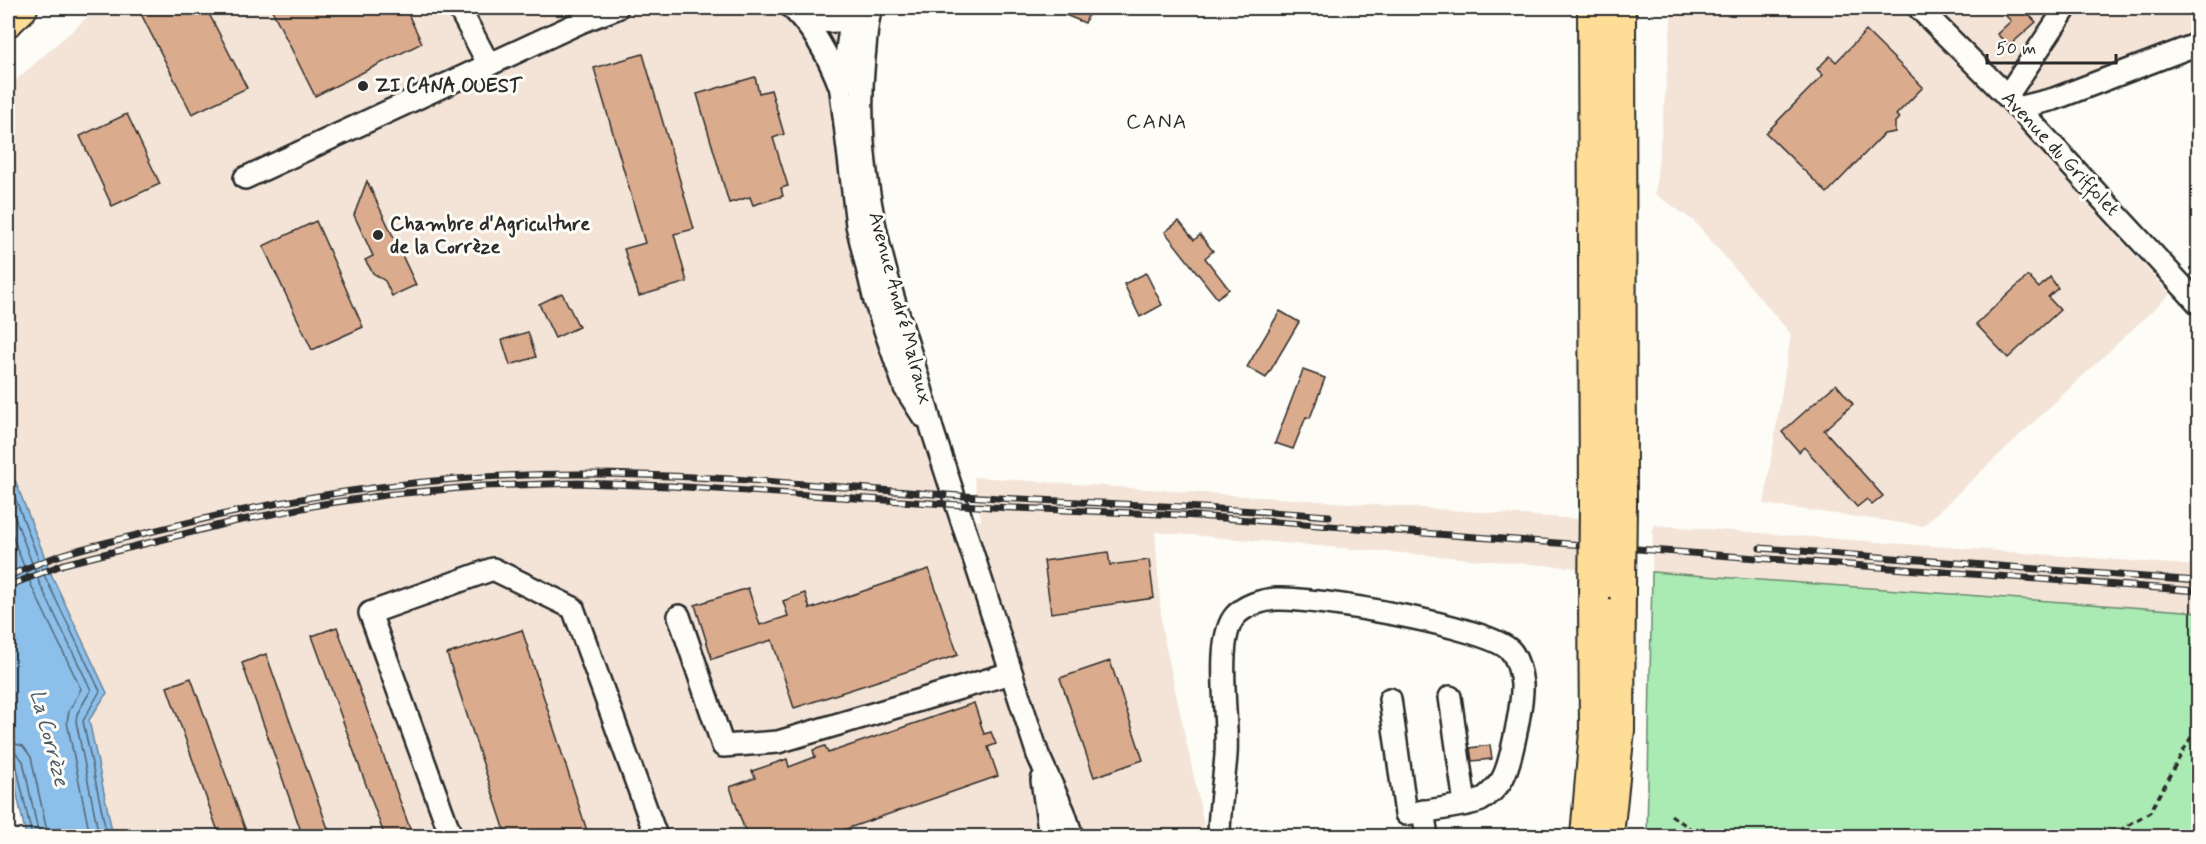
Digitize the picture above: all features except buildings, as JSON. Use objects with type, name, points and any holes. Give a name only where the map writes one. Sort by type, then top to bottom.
[{"type":"highway","points":[[8,21],[22,8]]},
{"type":"highway","points":[[1593,8],[1608,504],[1620,586],[1619,730],[1608,837]]},
{"type":"highway","points":[[1586,837],[1594,732],[1594,599],[1608,504],[1620,8]]},
{"type":"street","points":[[459,8],[489,65]]},
{"type":"street","points":[[245,178],[489,65],[580,14],[617,8]]},
{"type":"street","name":"Avenue du Griffolet","points":[[1919,8],[2012,102],[2199,303]]},
{"type":"street","points":[[2012,102],[2066,8]]},
{"type":"street","points":[[799,15],[839,21],[862,11]]},
{"type":"street","name":"Avenue André Malraux","points":[[862,11],[842,91],[857,225],[875,301],[905,388],[932,429]]},
{"type":"street","name":"Avenue André Malraux","points":[[862,11],[863,142],[874,222],[892,296],[922,388],[932,429],[1038,755],[1064,812],[1072,837]]},
{"type":"street","points":[[799,15],[833,68],[842,91]]},
{"type":"street","points":[[2012,102],[2054,99],[2199,44]]},
{"type":"street","points":[[451,837],[370,613],[493,569],[573,608],[656,837]]},
{"type":"street","points":[[1219,837],[1227,753],[1224,651],[1227,632],[1235,616],[1254,603],[1277,599],[1354,605],[1461,629],[1501,642],[1512,651],[1522,684],[1514,747],[1502,780],[1480,801],[1406,814],[1390,699]]},
{"type":"street","points":[[679,616],[723,746],[777,742],[1011,673]]},
{"type":"street","points":[[1450,697],[1465,804]]},
{"type":"street","name":"Avenue André Malraux","points":[[1038,755],[1050,837]]},
{"type":"street","points":[[1423,811],[1427,837]]},
{"type":"path","points":[[2110,837],[2150,812],[2199,724]]},
{"type":"path","points":[[1671,815],[1701,837]]},
{"type":"path","points":[[8,828],[10,837]]},
{"type":"shaded area","points":[[98,8],[880,8],[872,65],[885,245],[960,478],[934,476],[950,528],[981,520],[974,477],[1580,519],[1578,568],[1155,532],[1162,629],[1205,836],[113,836],[89,720],[107,693],[52,576],[15,480],[8,469],[8,87]]},
{"type":"shaded area","points":[[1672,8],[2198,8],[2198,53],[2016,124],[2170,294],[1923,526],[1764,504],[1791,334],[1694,221],[1655,194]]},
{"type":"shaded area","points":[[1653,525],[2198,566],[2198,612],[1652,572]]},
{"type":"green space","points":[[1652,572],[2198,612],[2198,836],[1647,836]]},
{"type":"water","name":"La Corrèze","points":[[15,480],[52,576],[107,693],[89,720],[113,836],[26,836],[8,753],[8,486]]},
{"type":"railway","points":[[8,576],[57,556],[91,546],[224,514],[324,495],[477,477],[579,474],[717,478],[947,495],[1329,516]]},
{"type":"railway","points":[[8,586],[64,564],[232,522],[323,504],[393,494],[484,486],[578,483],[670,486],[992,507],[1183,515],[2198,591]]},
{"type":"railway","points":[[1760,548],[2198,581]]},
{"type":"place","name":"ZI CANA OUEST","points":[[363,86]]},
{"type":"place","name":"Chambre d'Agriculture de la Corrèze","points":[[378,235]]},
{"type":"district","name":"CANA","points":[[1157,122]]}]
